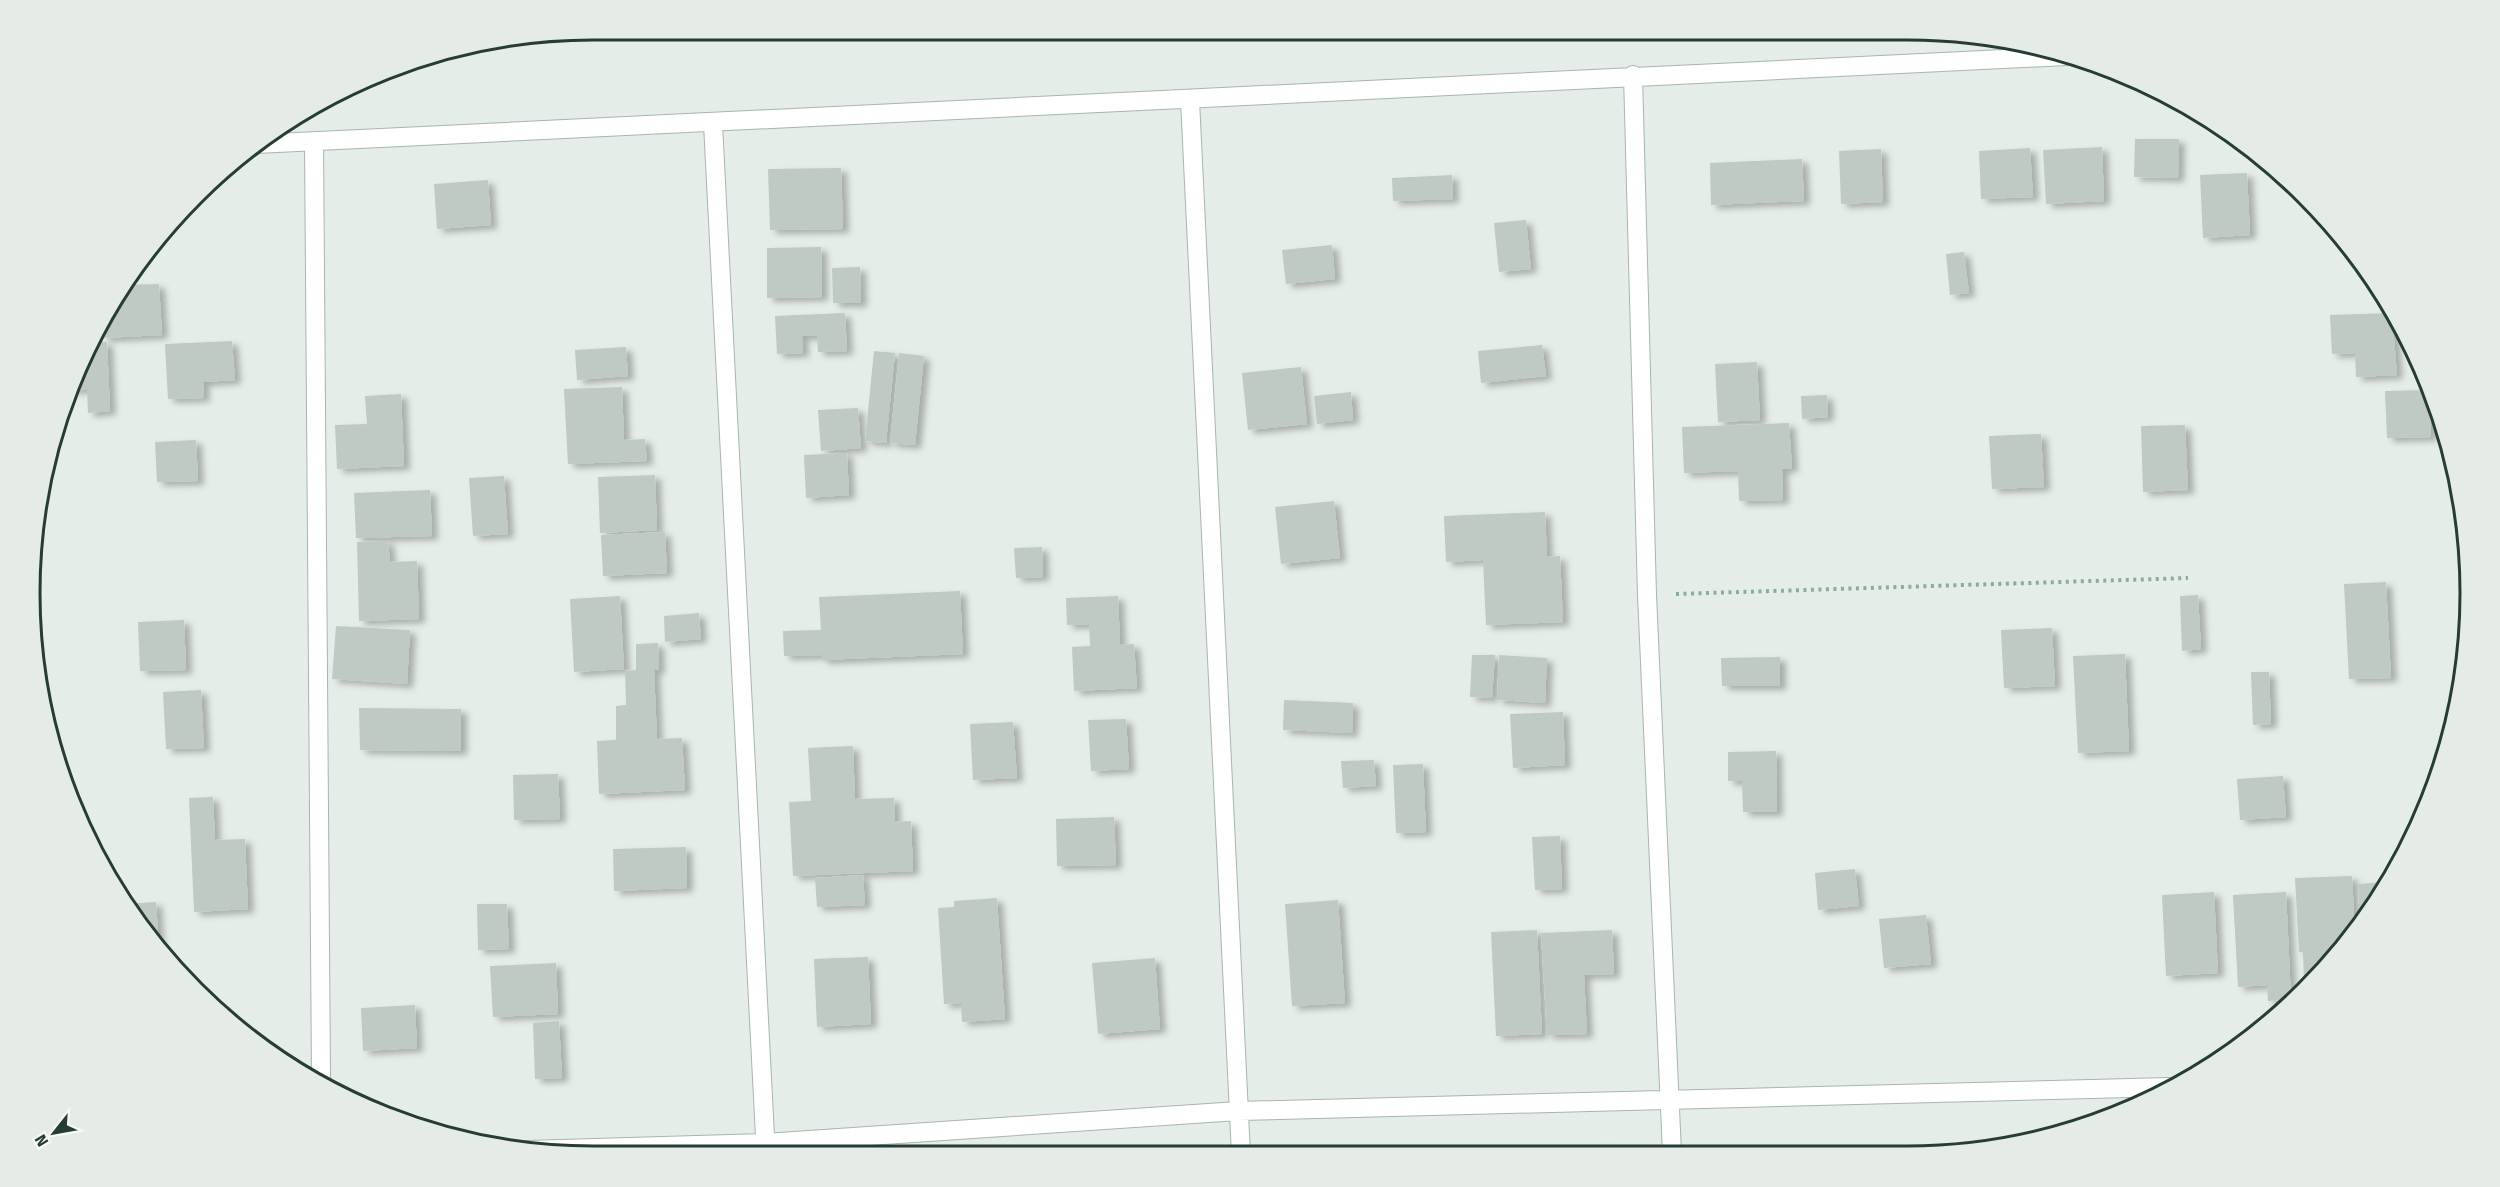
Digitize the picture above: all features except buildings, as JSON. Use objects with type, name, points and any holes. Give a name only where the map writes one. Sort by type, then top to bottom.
[{"type":"street","points":[[273,143],[713,124],[1633,75],[2042,57]]},
{"type":"street","points":[[1633,75],[1647,595],[1672,1146]]},
{"type":"street","points":[[1190,100],[1240,1146]]},
{"type":"street","points":[[713,124],[765,1146]]},
{"type":"street","points":[[314,141],[321,1074]]},
{"type":"street","points":[[814,1146],[1238,1111],[2154,1087]]},
{"type":"path","points":[[1647,595],[2188,578]]}]
